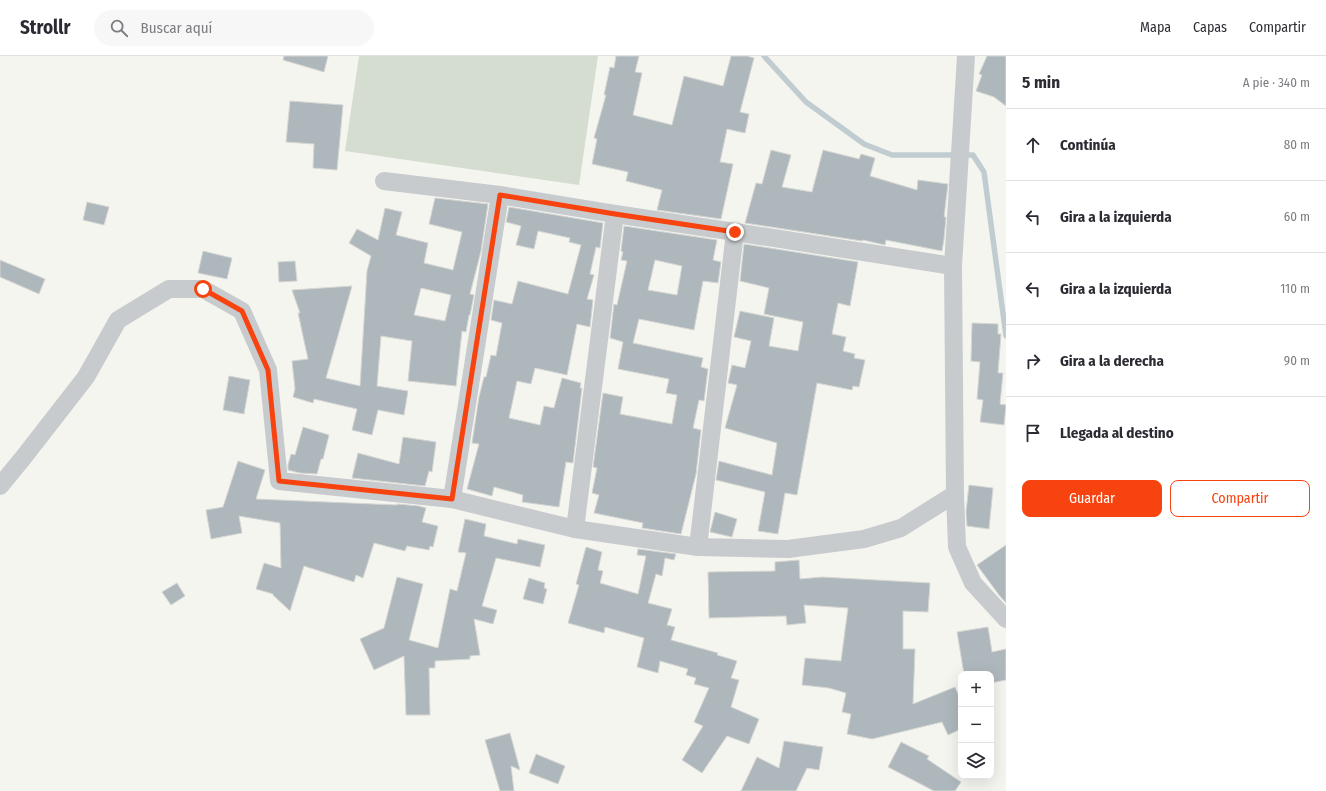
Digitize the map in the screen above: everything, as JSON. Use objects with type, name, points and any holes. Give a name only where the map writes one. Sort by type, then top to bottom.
[{"type":"street","points":[[966,56],[953,266],[955,494],[957,547],[972,583],[1006,619]]},
{"type":"street","points":[[384,181],[500,195],[953,266]]},
{"type":"street","points":[[452,499],[500,195]]},
{"type":"street","points":[[575,529],[615,214]]},
{"type":"street","points":[[698,546],[735,232]]},
{"type":"street","points":[[0,486],[86,377],[118,320],[169,289],[203,289],[242,311],[268,370],[279,481],[452,499],[575,529],[698,546],[788,549],[864,538],[901,528],[955,494]]},
{"type":"shaded area","points":[[359,56],[598,56],[579,185],[345,151]]},
{"type":"building","points":[[284,56],[328,56],[324,72],[283,60]]},
{"type":"building","points":[[616,56],[639,56],[635,72],[642,73],[633,115],[672,125],[684,76],[723,86],[731,56],[747,56],[754,58],[740,112],[749,114],[745,133],[727,129],[720,162],[733,164],[721,219],[657,210],[662,190],[626,181],[628,172],[592,164],[597,139],[594,138],[606,95],[604,95],[610,67],[614,68]]},
{"type":"building","points":[[987,56],[1006,56],[1006,106],[994,97],[976,91],[982,75],[979,74]]},
{"type":"building","points":[[290,101],[343,105],[337,170],[313,168],[314,144],[286,142]]},
{"type":"building","points":[[771,150],[791,155],[782,187],[812,192],[823,150],[859,159],[861,154],[875,158],[870,176],[917,190],[918,180],[948,184],[942,251],[886,240],[885,245],[863,240],[745,223],[756,183],[762,184]]},
{"type":"building","points":[[435,198],[488,204],[481,251],[470,294],[474,295],[470,315],[466,332],[462,331],[456,386],[408,381],[412,341],[381,336],[377,386],[408,391],[404,415],[378,410],[372,435],[352,430],[357,409],[314,399],[313,403],[293,397],[295,389],[292,361],[308,359],[298,313],[300,313],[292,290],[352,286],[326,378],[360,386],[367,271],[371,256],[349,243],[357,229],[378,240],[385,208],[402,212],[396,235],[428,243],[424,263],[453,270],[462,232],[429,224]],"holes":[[[421,288],[451,295],[445,321],[414,315]]]},
{"type":"building","points":[[87,202],[109,207],[104,225],[83,220]]},
{"type":"building","points":[[509,207],[603,223],[600,248],[596,247],[590,274],[594,275],[587,299],[593,300],[590,327],[577,324],[567,375],[535,368],[531,384],[517,381],[509,418],[540,425],[544,406],[554,408],[562,378],[581,383],[580,388],[582,388],[573,463],[566,462],[559,507],[522,502],[523,495],[494,487],[492,496],[467,489],[479,444],[472,443],[479,397],[484,377],[486,377],[491,355],[496,356],[502,323],[491,320],[494,300],[512,304],[518,281],[568,294],[581,245],[569,242],[570,238],[538,231],[534,249],[516,245],[521,226],[506,222]]},
{"type":"building","points":[[624,226],[717,240],[713,260],[721,262],[718,283],[703,281],[694,330],[639,319],[633,343],[703,358],[701,367],[708,369],[704,401],[699,400],[693,428],[701,430],[696,474],[681,534],[642,528],[643,523],[594,513],[599,495],[592,493],[597,468],[593,467],[603,393],[623,397],[620,414],[672,424],[677,395],[666,393],[669,379],[618,369],[623,342],[610,338],[614,304],[617,305],[627,261],[621,260],[623,252],[621,251]],"holes":[[[655,260],[682,266],[677,295],[648,290]]]},
{"type":"building","points":[[744,244],[858,262],[850,306],[838,303],[832,334],[846,337],[843,351],[855,354],[854,358],[865,360],[859,387],[853,386],[852,390],[817,383],[797,495],[785,493],[778,534],[758,531],[765,492],[716,480],[719,461],[772,475],[777,443],[725,428],[737,385],[728,383],[732,365],[745,368],[751,341],[734,337],[740,311],[774,318],[769,346],[798,351],[803,322],[764,314],[769,288],[740,281]]},
{"type":"building","points":[[203,251],[232,258],[227,279],[198,273]]},
{"type":"building","points":[[0,260],[45,279],[39,294],[0,277]]},
{"type":"building","points":[[295,261],[297,281],[279,282],[278,262]]},
{"type":"building","points":[[972,323],[998,324],[998,334],[1001,334],[998,373],[1003,373],[1000,404],[1006,405],[1004,425],[980,422],[983,400],[977,399],[980,362],[971,361]]},
{"type":"building","points":[[229,376],[250,380],[244,414],[223,410]]},
{"type":"building","points":[[303,427],[329,435],[323,459],[321,459],[317,474],[300,473],[288,470],[291,454],[295,455]]},
{"type":"building","points":[[403,437],[436,442],[432,472],[429,471],[425,486],[352,478],[358,453],[399,464]]},
{"type":"building","points":[[238,461],[265,470],[256,499],[397,504],[426,508],[422,522],[438,526],[433,547],[430,546],[429,550],[407,546],[405,551],[374,543],[363,578],[356,575],[354,582],[304,566],[290,611],[273,594],[256,589],[264,563],[281,568],[280,523],[239,516],[242,533],[211,539],[206,510],[223,507]]},
{"type":"building","points":[[969,485],[993,488],[989,529],[967,526],[966,512]]},
{"type":"building","points":[[715,512],[737,519],[732,537],[710,532]]},
{"type":"building","points":[[465,519],[486,524],[484,536],[517,544],[518,539],[545,545],[540,567],[496,558],[482,606],[497,610],[493,624],[474,619],[480,655],[470,656],[470,659],[435,661],[435,668],[429,668],[430,715],[406,715],[404,656],[374,670],[360,639],[384,628],[397,577],[423,584],[409,640],[438,648],[450,589],[457,591],[466,553],[458,552]]},
{"type":"building","points":[[1006,545],[1006,603],[977,565]]},
{"type":"building","points":[[586,547],[602,552],[598,570],[603,571],[600,583],[638,594],[646,556],[637,555],[638,549],[676,554],[674,560],[665,558],[662,576],[656,574],[648,603],[672,609],[667,625],[675,627],[671,640],[718,653],[717,655],[737,661],[731,678],[739,680],[731,707],[759,719],[749,744],[727,736],[702,773],[682,760],[703,726],[694,722],[709,688],[694,684],[696,678],[686,675],[688,669],[660,661],[658,673],[637,667],[644,638],[605,627],[604,633],[568,623],[579,585],[576,584]]},
{"type":"building","points":[[799,560],[800,579],[822,577],[930,583],[928,612],[903,611],[903,649],[915,649],[913,704],[955,687],[958,694],[958,730],[948,735],[942,722],[872,739],[847,734],[851,714],[842,712],[846,693],[829,688],[802,685],[805,658],[841,661],[848,608],[804,605],[806,623],[787,625],[786,616],[709,618],[708,572],[775,571],[775,562]]},
{"type":"building","points":[[529,578],[545,583],[544,588],[547,589],[543,604],[523,599]]},
{"type":"building","points":[[177,583],[185,596],[171,605],[162,592]]},
{"type":"building","points":[[988,627],[992,652],[1006,649],[1006,680],[994,682],[994,671],[964,671],[957,632]]},
{"type":"building","points":[[510,733],[520,770],[511,766],[514,791],[500,791],[485,740]]},
{"type":"building","points":[[784,741],[823,747],[819,770],[807,768],[796,791],[741,791],[757,757],[779,768]]},
{"type":"building","points":[[901,742],[929,756],[927,759],[961,782],[955,791],[934,791],[888,767]]},
{"type":"building","points":[[536,754],[565,766],[558,784],[529,773]]},
{"type":"waterway","points":[[764,56],[806,102],[864,144],[892,155],[973,155],[984,172],[1006,336]]},
{"type":"route","points":[[203,289],[242,311],[268,370],[279,481],[452,499],[500,195],[735,232]]}]
